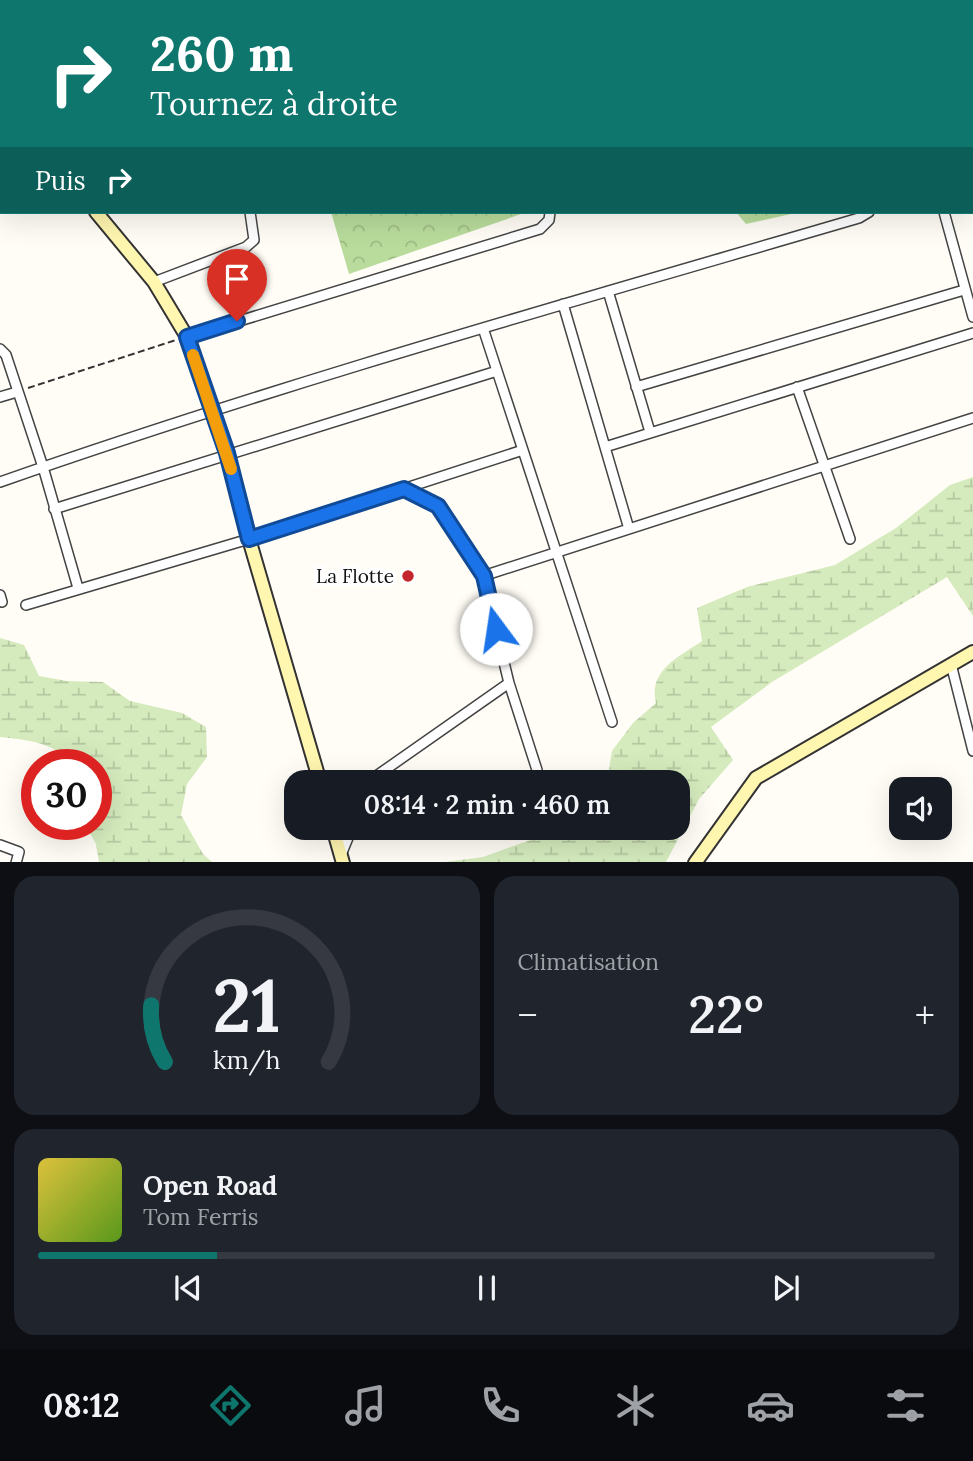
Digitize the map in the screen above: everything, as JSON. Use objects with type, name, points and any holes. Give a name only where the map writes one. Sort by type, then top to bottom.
[{"type":"main road","points":[[98,214],[154,282],[187,337],[227,453],[249,539],[316,770]]},
{"type":"main road","points":[[696,862],[755,778],[973,652]]},
{"type":"main road","points":[[336,840],[342,859]]},
{"type":"street","points":[[154,282],[246,247],[254,240],[250,214]]},
{"type":"street","points":[[187,337],[540,229],[549,220],[550,214]]},
{"type":"street","points":[[0,482],[483,328],[866,214]]},
{"type":"street","points":[[945,214],[973,317]]},
{"type":"street","points":[[636,387],[964,290]]},
{"type":"street","points":[[608,291],[650,432]]},
{"type":"street","points":[[563,304],[629,529]]},
{"type":"street","points":[[483,328],[612,722]]},
{"type":"street","points":[[604,447],[973,333]]},
{"type":"street","points":[[0,349],[6,355],[43,467],[78,588]]},
{"type":"street","points":[[54,509],[496,371]]},
{"type":"street","points":[[797,387],[850,539]]},
{"type":"street","points":[[0,397],[17,391]]},
{"type":"street","points":[[484,576],[973,418]]},
{"type":"street","points":[[26,605],[249,539],[523,450]]},
{"type":"street","points":[[404,489],[438,506],[484,576],[509,683],[537,770]]},
{"type":"street","points":[[951,664],[973,751]]},
{"type":"street","points":[[388,770],[509,683]]},
{"type":"street","points":[[342,859],[348,840]]},
{"type":"street","points":[[0,845],[19,852],[16,862]]},
{"type":"path","points":[[17,391],[187,337]]},
{"type":"green space","points":[[332,214],[521,214],[349,274]]},
{"type":"green space","points":[[738,214],[791,214],[746,224]]},
{"type":"green space","points":[[973,477],[973,616],[947,577],[772,682],[711,727],[733,760],[699,799],[690,816],[690,770],[609,770],[612,751],[633,723],[656,703],[655,692],[661,673],[675,659],[702,641],[697,608],[747,587],[835,565],[896,528],[950,485]]},
{"type":"green space","points":[[0,638],[24,645],[39,676],[67,681],[103,682],[130,701],[182,713],[206,727],[207,757],[187,784],[181,815],[203,854],[212,862],[99,862],[94,840],[112,840],[112,749],[54,749],[30,741],[0,737]]},
{"type":"green space","points":[[530,840],[678,840],[666,862],[445,862],[483,857]]},
{"type":"slow traffic","points":[[193,355],[231,469]]},
{"type":"place","name":"La Flotte","points":[[408,576]]},
{"type":"route","points":[[237,321],[187,337],[227,453],[249,539],[404,489],[438,506],[484,576],[496,629]]}]
